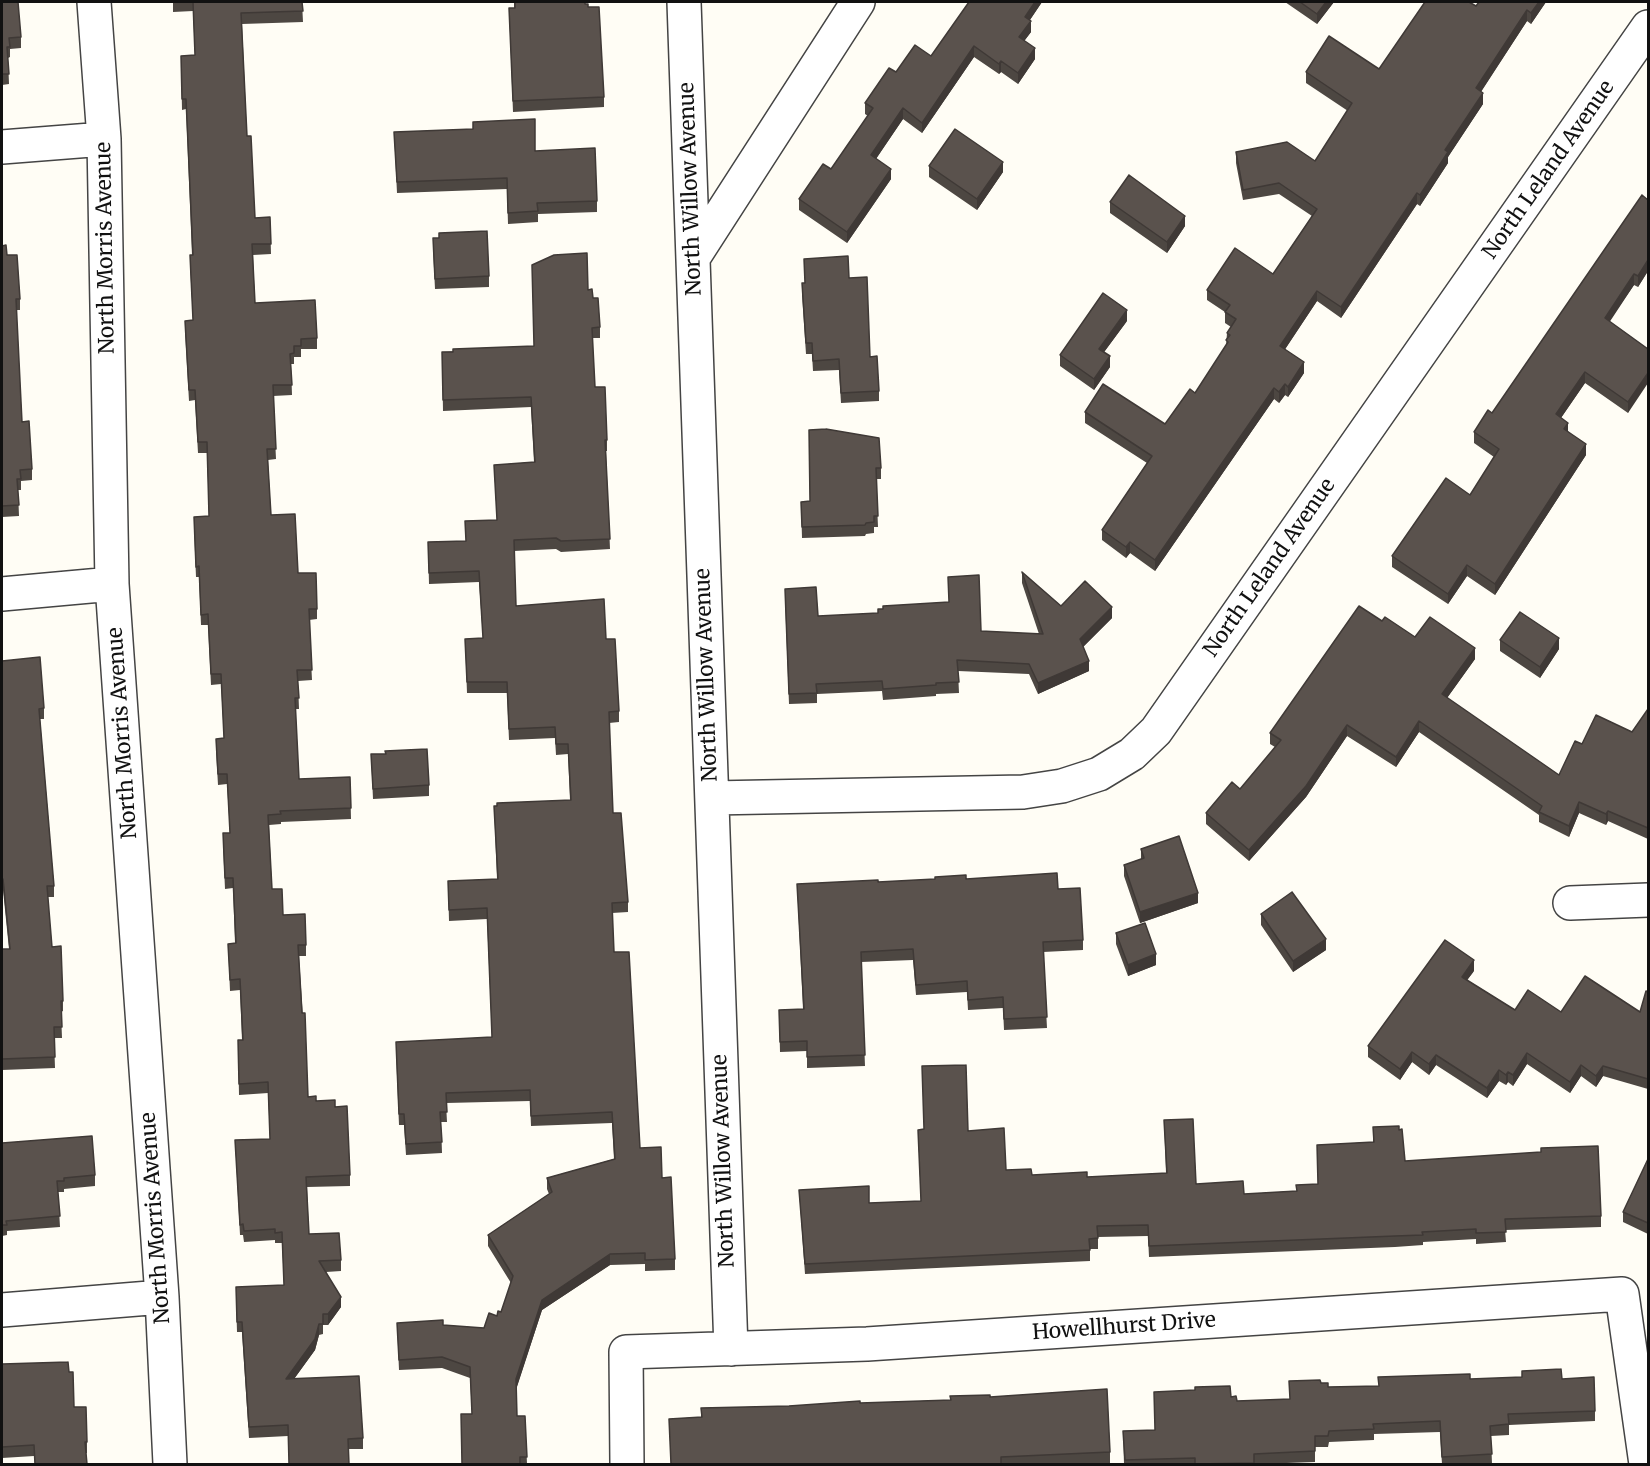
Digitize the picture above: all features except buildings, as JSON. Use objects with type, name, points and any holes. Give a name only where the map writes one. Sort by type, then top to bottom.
[{"type":"street","name":"North Morris Avenue","points":[[94,2],[104,139],[112,584],[162,1297],[170,1464]]},
{"type":"street","name":"North Willow Avenue","points":[[684,2],[731,1349]]},
{"type":"street","points":[[693,258],[858,2]]},
{"type":"street","name":"North Leland Avenue","points":[[712,798],[1023,792],[1071,783],[1099,774],[1132,754],[1156,731],[1648,27]]},
{"type":"street","points":[[2,147],[104,139]]},
{"type":"street","points":[[2,594],[112,584]]},
{"type":"street","points":[[1570,903],[1648,900]]},
{"type":"street","name":"Howellhurst Drive","points":[[627,1464],[626,1352],[867,1344],[1622,1294],[1646,1464]]},
{"type":"street","points":[[2,1310],[162,1297]]}]
